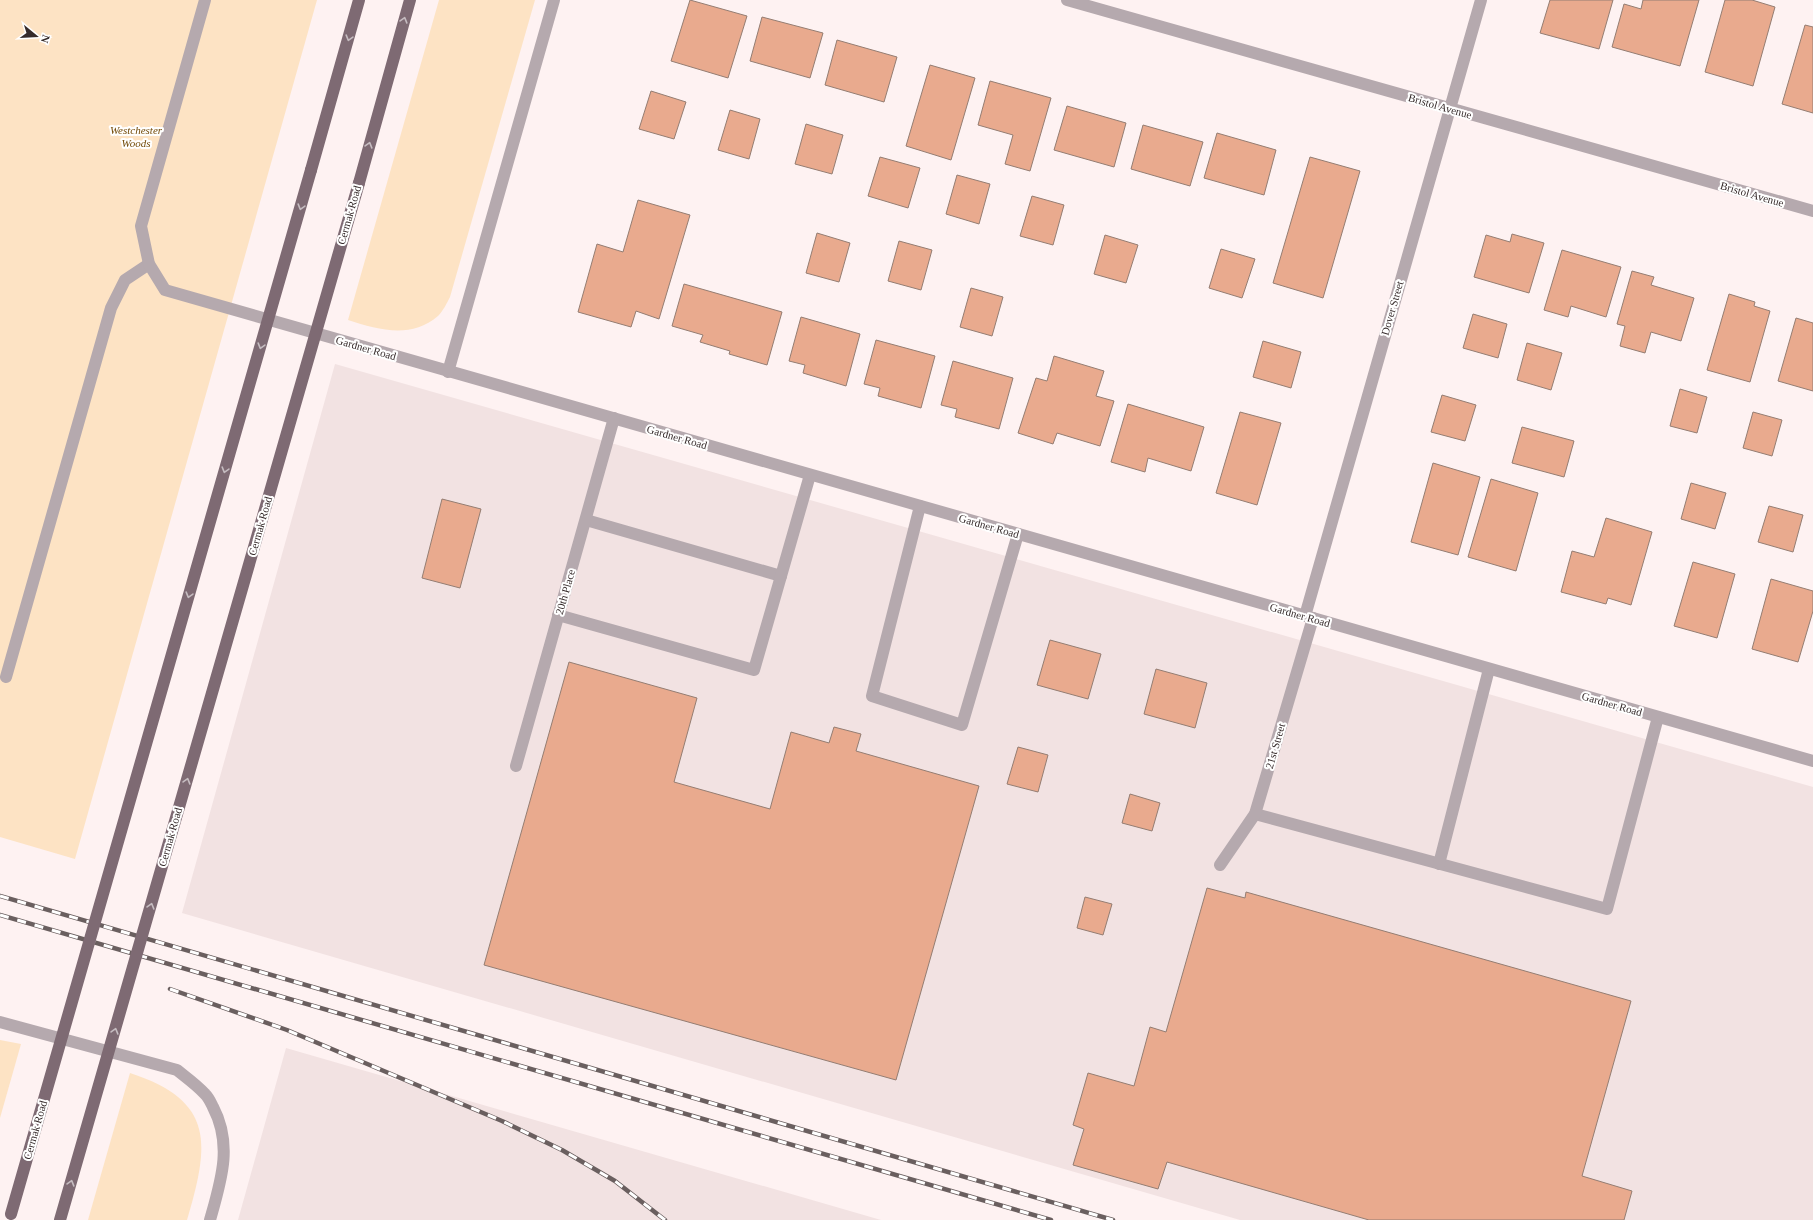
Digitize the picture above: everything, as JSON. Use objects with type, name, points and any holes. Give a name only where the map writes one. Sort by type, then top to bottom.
[{"type":"main road","name":"Cermak Road","points":[[10,1217],[359,0]]},
{"type":"main road","name":"Cermak Road","points":[[60,1220],[359,183],[410,0]]},
{"type":"street","points":[[6,677],[111,308],[126,280],[149,264],[141,226],[205,0]]},
{"type":"street","points":[[448,372],[554,0]]},
{"type":"street","name":"Bristol Avenue","points":[[1067,0],[1813,211]]},
{"type":"street","name":"Dover Street","points":[[1309,617],[1449,108],[1481,0]]},
{"type":"street","name":"Gardner Road","points":[[149,264],[165,290],[1813,761]]},
{"type":"street","name":"20th Place","points":[[516,766],[614,418]]},
{"type":"street","points":[[558,615],[754,670],[810,475]]},
{"type":"street","points":[[920,506],[872,696],[962,725],[1018,534]]},
{"type":"street","points":[[586,520],[781,576]]},
{"type":"street","name":"21st Street","points":[[1220,865],[1255,814],[1309,617]]},
{"type":"street","points":[[1439,864],[1489,669]]},
{"type":"street","points":[[1255,814],[1607,909],[1658,717]]},
{"type":"street","points":[[0,1022],[177,1070],[207,1095],[223,1132],[224,1156],[220,1187],[210,1220]]},
{"type":"shaded area","points":[[335,364],[1813,787],[1813,1220],[1240,1220],[182,913]]},
{"type":"shaded area","points":[[286,1048],[881,1220],[238,1220]]},
{"type":"green space","name":"Westchester Woods","points":[[0,0],[317,0],[75,859],[0,837]]},
{"type":"green space","points":[[439,0],[535,0],[450,297],[445,307],[438,316],[417,328],[394,330],[371,327],[348,320]]},
{"type":"green space","points":[[0,1040],[21,1044],[0,1118]]},
{"type":"green space","points":[[130,1073],[158,1084],[178,1097],[192,1112],[199,1129],[201,1148],[199,1169],[187,1220],[88,1220]]},
{"type":"building","points":[[690,0],[747,16],[728,78],[671,61]]},
{"type":"building","points":[[1550,0],[1613,0],[1599,49],[1540,33]]},
{"type":"building","points":[[1643,0],[1699,0],[1680,66],[1612,47],[1624,4],[1641,9]]},
{"type":"building","points":[[1725,0],[1752,0],[1775,7],[1753,86],[1705,72]]},
{"type":"building","points":[[762,17],[823,33],[810,78],[750,61]]},
{"type":"building","points":[[1805,25],[1813,27],[1813,113],[1782,104]]},
{"type":"building","points":[[837,40],[897,57],[884,102],[825,85]]},
{"type":"building","points":[[930,65],[975,78],[951,160],[906,146]]},
{"type":"building","points":[[990,81],[1051,98],[1030,171],[1005,164],[1013,135],[978,125]]},
{"type":"building","points":[[651,91],[686,102],[674,139],[639,129]]},
{"type":"building","points":[[1067,106],[1126,123],[1114,167],[1054,150]]},
{"type":"building","points":[[730,110],[760,119],[749,159],[718,150]]},
{"type":"building","points":[[806,124],[843,135],[832,174],[795,164]]},
{"type":"building","points":[[1143,125],[1203,142],[1190,186],[1131,169]]},
{"type":"building","points":[[1217,133],[1276,150],[1264,195],[1204,178]]},
{"type":"building","points":[[880,157],[920,168],[908,208],[868,196]]},
{"type":"building","points":[[1310,157],[1360,171],[1323,298],[1273,283]]},
{"type":"building","points":[[957,175],[990,184],[979,224],[946,214]]},
{"type":"building","points":[[1032,196],[1064,205],[1053,245],[1020,236]]},
{"type":"building","points":[[638,200],[690,215],[659,319],[636,311],[631,327],[578,312],[597,244],[623,252]]},
{"type":"building","points":[[817,233],[850,243],[839,282],[806,273]]},
{"type":"building","points":[[1512,234],[1544,243],[1529,293],[1474,277],[1486,235],[1510,242]]},
{"type":"building","points":[[1105,235],[1138,245],[1126,283],[1094,274]]},
{"type":"building","points":[[899,241],[932,250],[921,290],[888,281]]},
{"type":"building","points":[[1221,249],[1255,259],[1242,298],[1209,288]]},
{"type":"building","points":[[1562,250],[1621,267],[1606,317],[1571,306],[1568,317],[1544,310]]},
{"type":"building","points":[[1632,271],[1654,277],[1651,285],[1694,298],[1681,341],[1651,332],[1645,353],[1620,346],[1625,326],[1617,324]]},
{"type":"building","points":[[684,284],[782,312],[767,365],[729,354],[730,351],[700,342],[703,335],[672,326]]},
{"type":"building","points":[[971,288],[1003,297],[992,336],[960,327]]},
{"type":"building","points":[[1729,294],[1755,302],[1754,306],[1770,311],[1750,382],[1707,370]]},
{"type":"building","points":[[1473,314],[1507,324],[1498,358],[1463,348]]},
{"type":"building","points":[[801,317],[860,334],[846,386],[803,373],[805,365],[789,361]]},
{"type":"building","points":[[1796,318],[1813,323],[1813,391],[1778,381]]},
{"type":"building","points":[[876,340],[935,356],[921,408],[878,396],[880,388],[864,384]]},
{"type":"building","points":[[1263,341],[1301,352],[1291,388],[1253,377]]},
{"type":"building","points":[[1527,343],[1562,353],[1551,390],[1517,380]]},
{"type":"building","points":[[1054,356],[1104,371],[1096,396],[1114,401],[1100,446],[1057,433],[1053,444],[1018,433],[1036,378],[1047,381]]},
{"type":"building","points":[[953,361],[1013,378],[999,429],[955,417],[957,409],[941,405]]},
{"type":"building","points":[[1680,389],[1707,397],[1697,433],[1670,426]]},
{"type":"building","points":[[1442,395],[1476,405],[1465,441],[1431,432]]},
{"type":"building","points":[[1128,404],[1204,427],[1191,471],[1148,458],[1145,472],[1111,462]]},
{"type":"building","points":[[1240,412],[1281,423],[1257,505],[1216,493]]},
{"type":"building","points":[[1753,412],[1782,420],[1772,456],[1743,448]]},
{"type":"building","points":[[1522,427],[1574,441],[1564,477],[1512,463]]},
{"type":"building","points":[[1433,463],[1480,477],[1458,555],[1411,542]]},
{"type":"building","points":[[1491,479],[1538,493],[1516,571],[1468,557]]},
{"type":"building","points":[[1691,483],[1726,493],[1715,529],[1681,519]]},
{"type":"building","points":[[442,499],[481,509],[460,588],[422,578]]},
{"type":"building","points":[[1769,506],[1803,515],[1793,552],[1758,542]]},
{"type":"building","points":[[1606,518],[1652,532],[1631,605],[1608,598],[1606,604],[1561,592],[1572,551],[1594,557]]},
{"type":"building","points":[[1693,562],[1735,574],[1717,638],[1674,626]]},
{"type":"building","points":[[1771,579],[1813,591],[1813,611],[1798,662],[1752,649]]},
{"type":"building","points":[[1050,640],[1101,654],[1088,699],[1037,685]]},
{"type":"building","points":[[569,662],[697,698],[674,782],[770,809],[791,732],[829,743],[834,727],[861,734],[856,751],[979,786],[896,1080],[484,965]]},
{"type":"building","points":[[1156,669],[1207,683],[1195,728],[1144,714]]},
{"type":"building","points":[[1018,747],[1048,755],[1038,792],[1007,784]]},
{"type":"building","points":[[1130,794],[1160,803],[1152,831],[1122,823]]},
{"type":"building","points":[[1207,888],[1245,898],[1246,892],[1631,1001],[1582,1176],[1632,1191],[1624,1220],[1369,1220],[1167,1162],[1158,1189],[1073,1165],[1084,1129],[1073,1125],[1088,1073],[1134,1086],[1150,1027],[1166,1032]]},
{"type":"building","points":[[1085,897],[1112,904],[1103,935],[1077,928]]},
{"type":"railway","points":[[0,896],[1113,1220]]},
{"type":"railway","points":[[0,915],[1051,1220]]},
{"type":"railway","points":[[170,989],[287,1030],[502,1121],[562,1150],[615,1181],[665,1220]]}]
